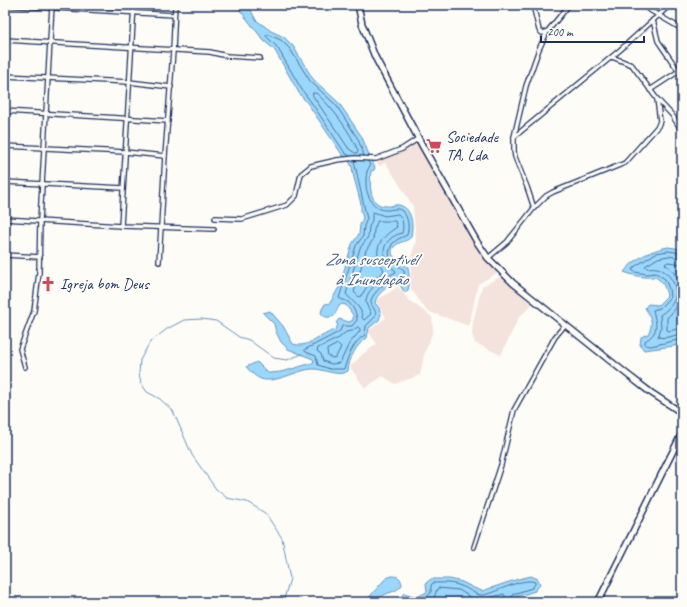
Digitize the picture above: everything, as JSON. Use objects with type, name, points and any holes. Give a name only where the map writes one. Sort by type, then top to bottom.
[{"type":"main road","points":[[358,5],[362,24],[375,57],[477,242],[488,258],[513,283],[565,325],[650,392],[682,413]]},
{"type":"main road","points":[[598,602],[682,433]]},
{"type":"street","points":[[5,5],[174,15]]},
{"type":"street","points":[[121,226],[134,5]]},
{"type":"street","points":[[159,262],[165,156],[174,51],[175,5]]},
{"type":"street","points":[[533,5],[538,30],[542,33],[547,32]]},
{"type":"street","points":[[534,208],[514,151],[514,137],[531,70],[547,32],[569,5]]},
{"type":"street","points":[[641,5],[682,29]]},
{"type":"street","points":[[514,137],[612,57],[670,5]]},
{"type":"street","points":[[25,367],[20,349],[35,306],[39,273],[40,221],[52,7]]},
{"type":"street","points":[[653,20],[658,41],[680,70],[682,76]]},
{"type":"street","points":[[5,40],[210,52],[227,56],[260,58]]},
{"type":"street","points":[[612,57],[632,65],[657,99],[670,112],[682,130]]},
{"type":"street","points":[[650,90],[680,70]]},
{"type":"street","points":[[5,76],[129,82],[171,86]]},
{"type":"street","points":[[488,258],[507,242],[534,208],[546,196],[625,163],[658,126],[660,121],[657,99]]},
{"type":"street","points":[[5,111],[168,121]]},
{"type":"street","points":[[215,218],[242,219],[287,206],[296,196],[301,174],[311,166],[337,160],[355,158],[376,159],[402,149],[419,138]]},
{"type":"street","points":[[5,146],[125,152],[165,156]]},
{"type":"street","points":[[5,182],[123,188]]},
{"type":"street","points":[[5,219],[121,226],[214,229]]},
{"type":"street","points":[[5,255],[40,257]]},
{"type":"street","points":[[474,547],[501,465],[514,410],[555,337],[565,325]]},
{"type":"shaded area","points":[[417,142],[450,197],[461,223],[475,245],[497,273],[478,284],[469,326],[427,311],[411,289],[411,257],[416,241],[413,206],[386,163],[379,166],[376,160]]},
{"type":"shaded area","points":[[502,276],[532,305],[519,317],[501,355],[475,343],[472,334],[473,322],[482,286]]},
{"type":"shaded area","points":[[398,287],[410,301],[432,317],[433,331],[424,355],[420,375],[395,384],[383,376],[365,388],[350,367],[363,354],[377,344],[368,331],[386,318],[376,301]]},
{"type":"water","name":"Zona susceptivél à Inundação","points":[[236,5],[248,5],[256,20],[271,31],[284,37],[293,46],[313,79],[339,103],[362,137],[375,168],[371,171],[371,193],[373,198],[380,205],[397,205],[404,207],[411,218],[411,237],[394,246],[392,250],[392,253],[397,260],[408,267],[409,286],[407,292],[404,292],[399,283],[396,282],[380,293],[375,303],[381,314],[379,320],[369,328],[367,338],[356,348],[348,371],[344,373],[340,374],[312,369],[273,380],[267,380],[257,377],[246,367],[257,362],[268,373],[274,373],[290,370],[314,362],[313,359],[288,349],[281,342],[274,324],[263,313],[270,311],[283,326],[293,344],[299,345],[309,343],[335,330],[338,325],[336,323],[339,319],[349,322],[353,320],[353,315],[346,305],[342,304],[339,306],[334,316],[327,317],[321,313],[325,304],[330,303],[339,287],[352,244],[359,234],[360,225],[363,218],[352,167],[348,159],[343,156],[299,93],[274,49],[264,41]]},
{"type":"water","points":[[668,247],[682,249],[682,343],[674,346],[644,350],[640,345],[641,337],[648,334],[651,327],[649,314],[645,308],[648,304],[658,305],[667,296],[662,282],[655,277],[632,275],[624,272],[628,267],[644,255]]},
{"type":"water","points":[[396,576],[400,579],[402,585],[399,588],[385,594],[380,598],[382,602],[365,602],[386,578]]},
{"type":"water","points":[[531,576],[538,579],[540,584],[535,591],[516,597],[512,602],[397,602],[404,593],[417,597],[427,592],[426,583],[431,579],[450,579],[462,582],[482,591]]},
{"type":"waterway","points":[[283,602],[290,579],[282,538],[265,513],[247,502],[227,498],[216,489],[192,455],[173,411],[160,399],[147,392],[141,383],[139,373],[140,360],[150,342],[167,329],[184,320],[202,319],[216,321],[239,337],[249,340],[274,358],[287,360],[302,354]]},
{"type":"place","name":"Sociedade TA, Lda","points":[[434,146]]},
{"type":"place","name":"Igreja bom Deus","points":[[48,284]]}]
